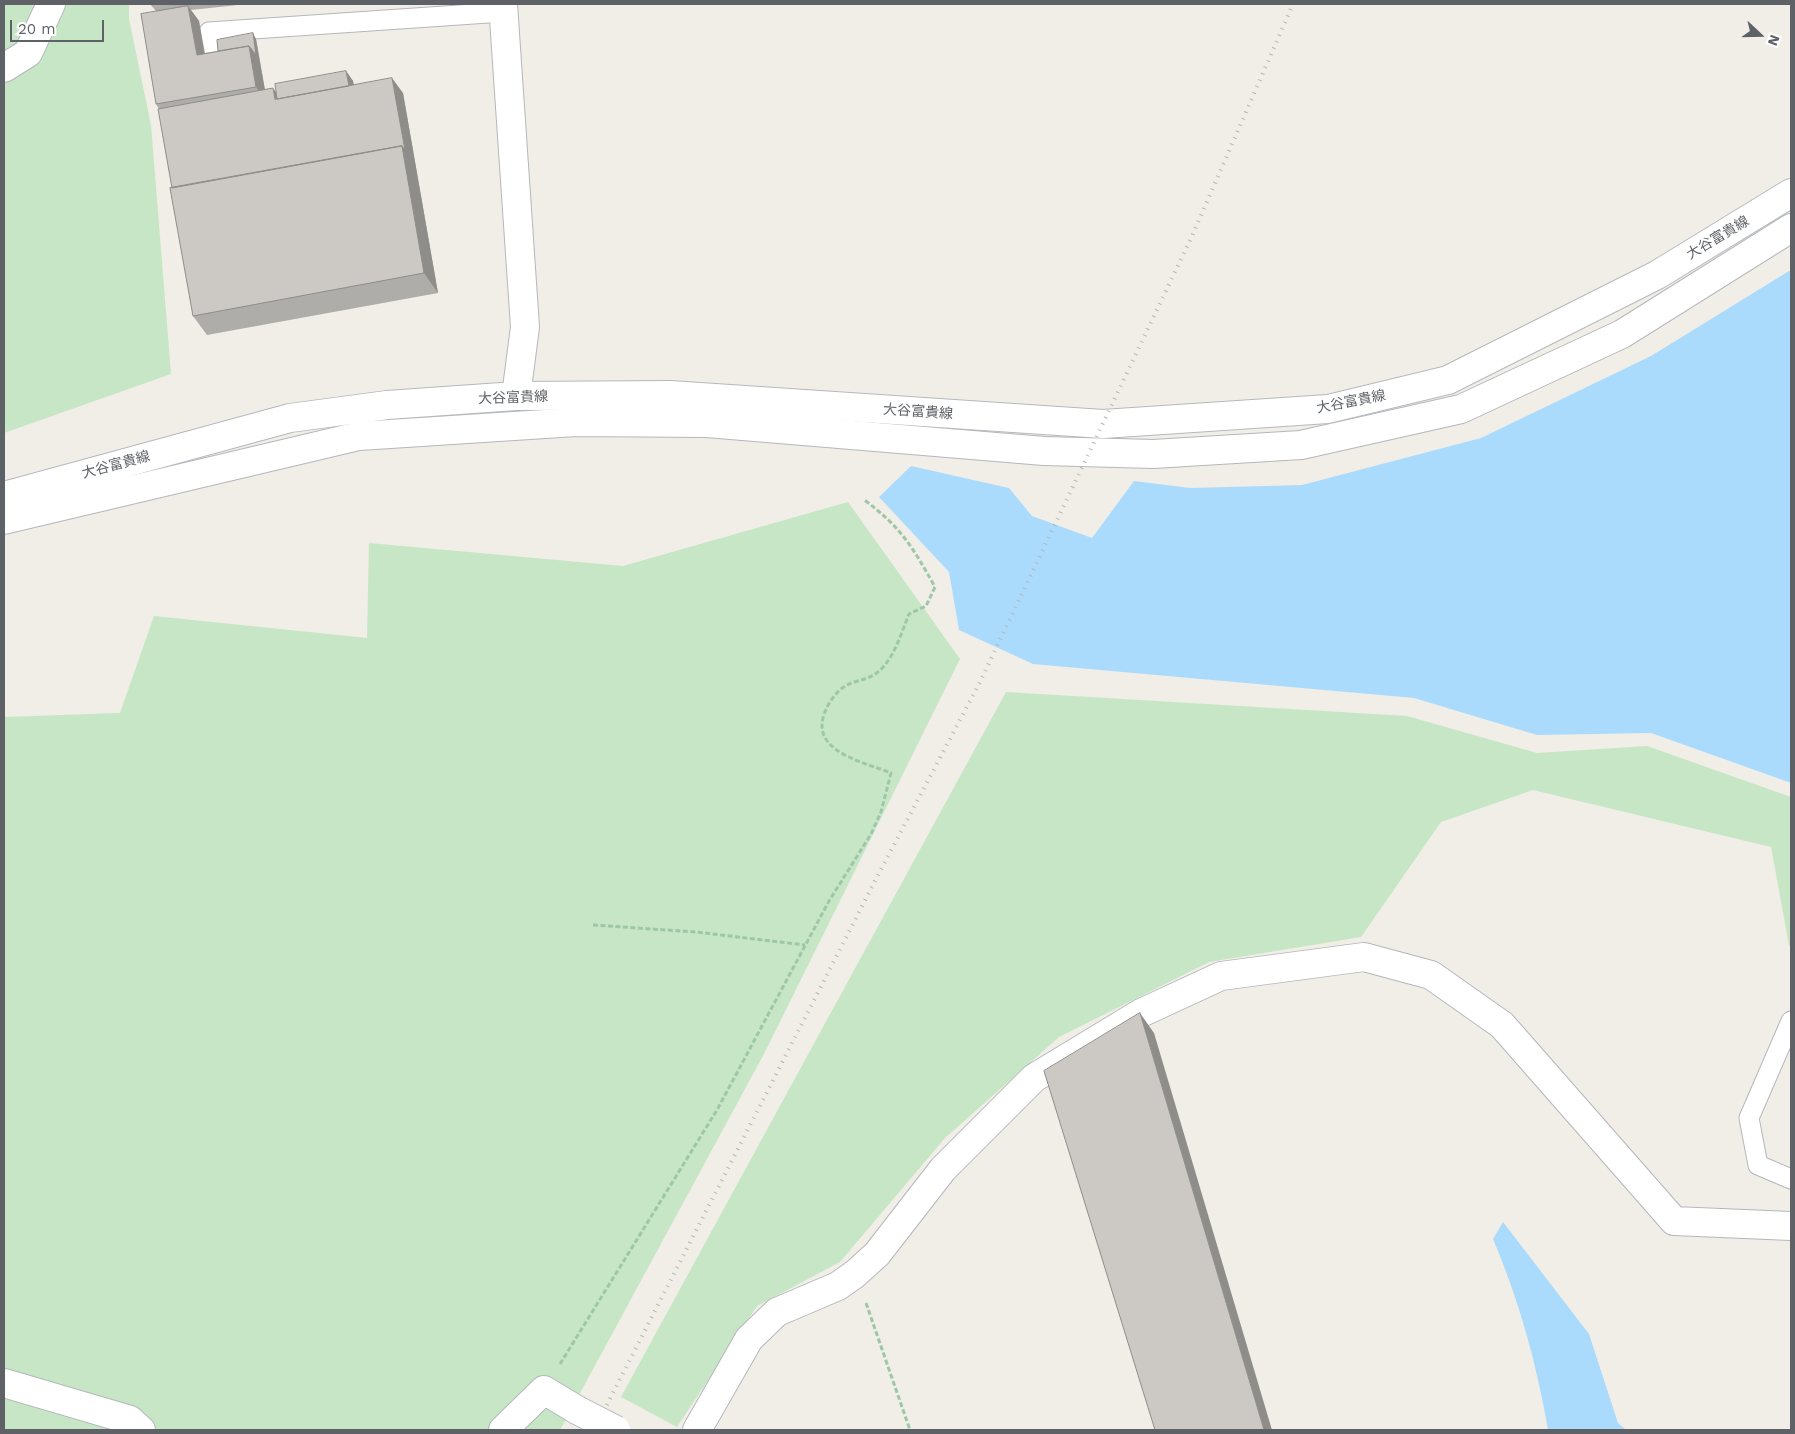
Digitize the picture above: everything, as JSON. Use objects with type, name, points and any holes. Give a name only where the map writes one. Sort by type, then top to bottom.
[{"type":"street","points":[[4,68],[28,53],[51,4]]},
{"type":"street","points":[[503,8],[525,327],[516,396]]},
{"type":"street","name":"大谷富貴線","points":[[4,496],[290,418],[387,405],[516,396],[670,394],[1103,424],[1328,409],[1448,380],[1657,275],[1791,193]]},
{"type":"street","points":[[4,520],[359,436],[576,422],[707,423],[1044,451],[1153,454],[1301,446],[1461,409],[1622,334],[1791,228]]},
{"type":"street","points":[[697,1430],[749,1339],[777,1312],[838,1286],[856,1274],[877,1254],[942,1170],[1034,1078],[1141,1014],[1221,976],[1364,957],[1431,975],[1502,1025],[1674,1221],[1791,1226]]},
{"type":"street","points":[[4,1383],[130,1420],[141,1430]]},
{"type":"street","points":[[503,1430],[544,1390],[616,1430]]},
{"type":"lane","points":[[213,58],[209,32],[503,8]]},
{"type":"lane","points":[[1761,211],[1791,228]]},
{"type":"lane","points":[[1791,1021],[1749,1118],[1758,1165],[1791,1180]]},
{"type":"path","points":[[544,1390],[717,1110],[829,901],[871,834],[881,812],[891,773],[837,751],[825,739],[822,723],[825,710],[843,688],[871,678],[885,666],[909,614],[926,606],[934,586],[901,532],[888,517],[863,499]]},
{"type":"path","points":[[593,925],[696,932],[806,944]]},
{"type":"path","points":[[856,1274],[910,1430]]},
{"type":"green space","points":[[4,4],[129,4],[129,19],[151,125],[171,374],[4,433]]},
{"type":"green space","points":[[848,502],[960,659],[765,1052],[560,1430],[4,1430],[4,717],[120,713],[154,616],[367,638],[369,543],[623,566]]},
{"type":"green space","points":[[1006,692],[1407,716],[1537,753],[1647,746],[1791,797],[1791,946],[1789,945],[1771,847],[1533,790],[1441,822],[1361,937],[1209,962],[1059,1037],[945,1138],[840,1262],[757,1306],[677,1427],[621,1397]]},
{"type":"water","points":[[1791,271],[1791,783],[1651,733],[1537,735],[1414,698],[1033,664],[959,630],[949,572],[879,497],[911,466],[1009,488],[1032,516],[1092,538],[1134,481],[1190,488],[1302,485],[1481,438],[1651,356]]},
{"type":"water","points":[[1503,1222],[1589,1334],[1618,1423],[1626,1430],[1548,1430],[1526,1333],[1511,1285],[1493,1239]]},
{"type":"building","points":[[188,6],[197,55],[249,46],[256,87],[156,104],[141,14]]},
{"type":"building","points":[[253,33],[256,55],[249,46],[218,51],[217,40]]},
{"type":"building","points":[[346,71],[349,86],[277,99],[275,84]]},
{"type":"building","points":[[392,78],[405,150],[402,146],[172,188],[158,109],[273,88],[275,99]]},
{"type":"building","points":[[402,146],[424,273],[193,316],[170,188]]},
{"type":"building","points":[[1140,1013],[1264,1430],[1155,1430],[1044,1071]]},
{"type":"railway","points":[[594,1430],[876,879],[980,682],[1192,236],[1293,4]]}]
